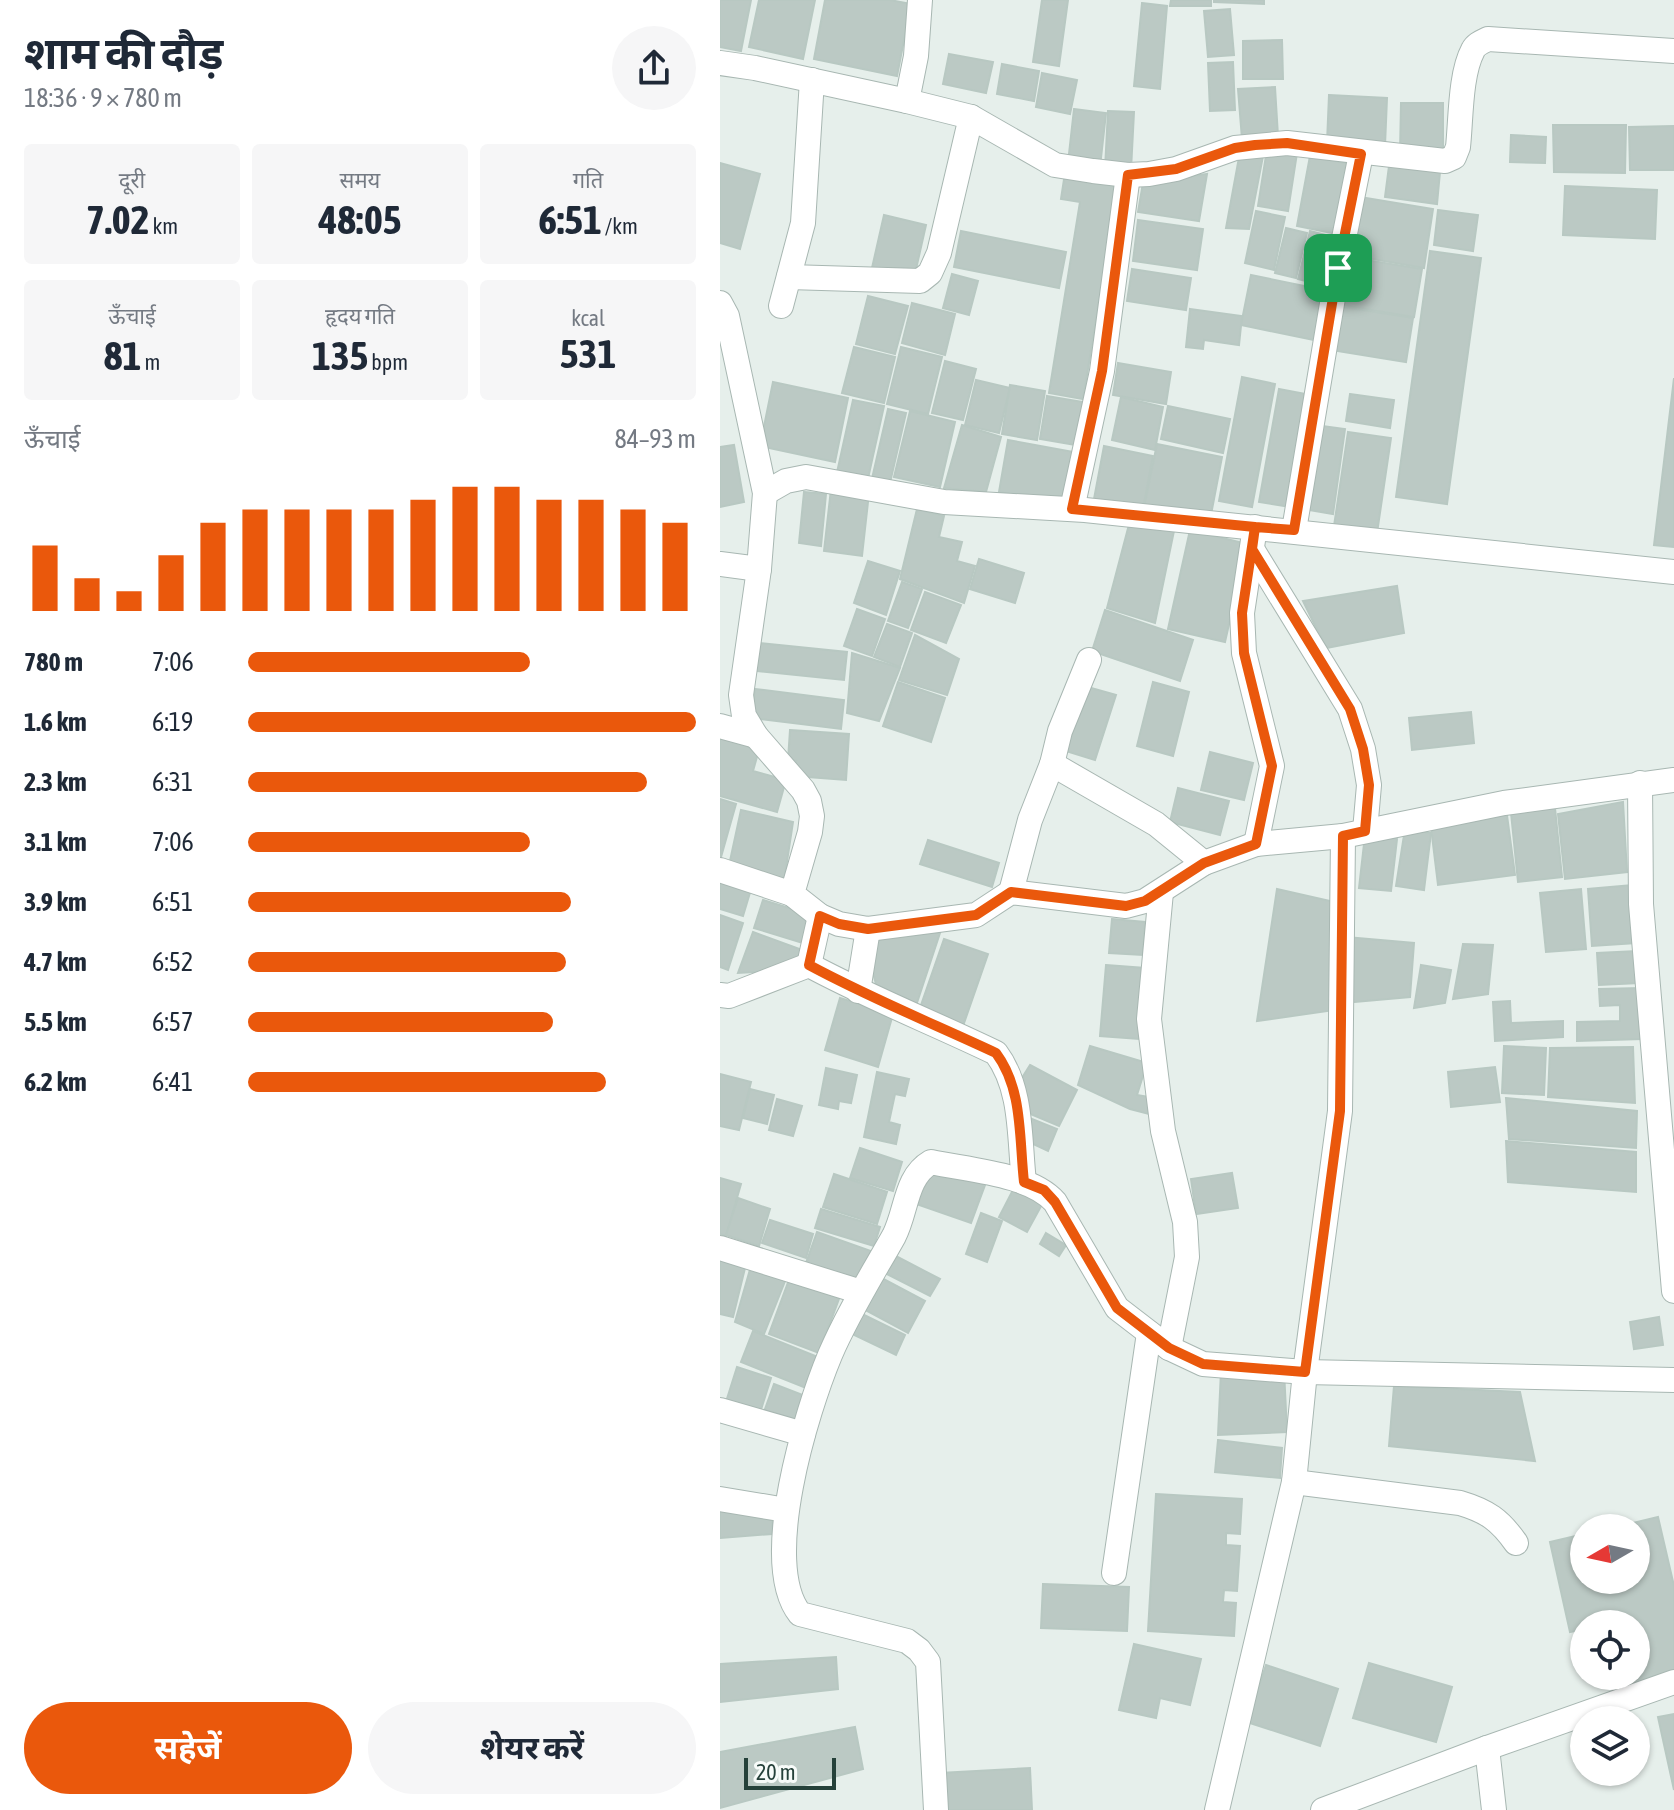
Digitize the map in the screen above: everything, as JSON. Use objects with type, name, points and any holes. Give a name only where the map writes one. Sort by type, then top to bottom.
[{"type":"street","points":[[907,101],[916,56],[920,0]]},
{"type":"street","points":[[720,63],[812,80],[971,117],[1055,165],[1128,175],[1176,169],[1235,148],[1287,143],[1361,154],[1445,161],[1454,157],[1458,147],[1465,79],[1472,51],[1488,39],[1674,51]]},
{"type":"street","points":[[781,306],[803,223],[812,80]]},
{"type":"street","points":[[789,277],[920,281],[930,273],[939,253],[971,117]]},
{"type":"street","points":[[1294,530],[1338,268],[1361,154]]},
{"type":"street","points":[[1072,509],[1102,371],[1128,175]]},
{"type":"street","points":[[720,303],[727,316],[765,493],[759,569],[741,695],[744,716],[756,736],[803,790],[812,816],[792,894]]},
{"type":"street","points":[[765,493],[786,481],[806,477],[944,502],[1072,509],[1253,538],[1294,530],[1674,572]]},
{"type":"street","points":[[1217,1810],[1294,1482],[1305,1372],[1340,1111],[1354,834],[1369,785],[1363,749],[1350,709],[1253,538]]},
{"type":"street","points":[[1253,538],[1242,613],[1244,653],[1272,766],[1256,844]]},
{"type":"street","points":[[720,564],[759,569]]},
{"type":"street","points":[[1011,892],[1030,820],[1052,764],[1060,731],[1089,660]]},
{"type":"street","points":[[720,726],[756,736]]},
{"type":"street","points":[[1052,764],[1156,824],[1204,863]]},
{"type":"street","points":[[720,870],[792,894],[820,916],[839,924],[868,929],[976,915],[1011,892],[1126,906],[1145,901],[1204,863],[1256,844],[1354,834],[1504,803],[1674,780]]},
{"type":"street","points":[[1640,783],[1641,904],[1663,1031],[1674,1291]]},
{"type":"street","points":[[1161,892],[1149,1019],[1150,1039],[1167,1151],[1185,1222],[1187,1257],[1169,1348]]},
{"type":"street","points":[[809,965],[820,916]]},
{"type":"street","points":[[858,991],[868,929]]},
{"type":"street","points":[[720,995],[740,992],[809,965],[858,991],[996,1053],[1015,1088],[1024,1182]]},
{"type":"street","points":[[936,1810],[928,1662],[907,1641],[800,1614],[790,1602],[785,1572],[786,1510],[803,1434],[830,1355],[861,1292],[896,1232],[913,1182],[922,1167],[931,1162],[1024,1182],[1044,1190],[1055,1202],[1117,1308],[1169,1348],[1203,1364],[1305,1372],[1674,1380]]},
{"type":"street","points":[[720,1248],[861,1292]]},
{"type":"street","points":[[1114,1573],[1149,1333]]},
{"type":"street","points":[[720,1410],[803,1434]]},
{"type":"street","points":[[1294,1482],[1460,1503],[1496,1517],[1516,1543]]},
{"type":"street","points":[[720,1499],[786,1510]]},
{"type":"street","points":[[1323,1810],[1674,1682]]},
{"type":"street","points":[[1487,1748],[1494,1810]]},
{"type":"building","points":[[720,0],[751,0],[741,51],[720,47]]},
{"type":"building","points":[[759,0],[815,0],[803,59],[749,47]]},
{"type":"building","points":[[825,0],[890,0],[911,4],[897,76],[814,59]]},
{"type":"building","points":[[1042,0],[1068,0],[1059,66],[1033,62]]},
{"type":"building","points":[[1171,0],[1211,0],[1211,6],[1170,6]]},
{"type":"building","points":[[1264,0],[1264,4],[1214,2]]},
{"type":"building","points":[[1142,3],[1167,6],[1160,89],[1134,86]]},
{"type":"building","points":[[1230,9],[1234,55],[1208,57],[1204,11]]},
{"type":"building","points":[[1282,40],[1283,79],[1243,79],[1243,41]]},
{"type":"building","points":[[949,54],[993,62],[986,93],[943,84]]},
{"type":"building","points":[[1233,62],[1235,110],[1210,111],[1208,63]]},
{"type":"building","points":[[1002,64],[1039,71],[1034,101],[997,94]]},
{"type":"building","points":[[1042,73],[1077,80],[1070,114],[1036,107]]},
{"type":"building","points":[[1275,87],[1278,136],[1242,139],[1238,89]]},
{"type":"building","points":[[1329,95],[1387,98],[1385,146],[1327,143]]},
{"type":"building","points":[[1401,103],[1443,103],[1443,153],[1400,153]]},
{"type":"building","points":[[1074,109],[1106,113],[1100,167],[1068,163]]},
{"type":"building","points":[[1108,111],[1134,112],[1131,170],[1105,169]]},
{"type":"building","points":[[1553,125],[1626,125],[1625,173],[1554,172]]},
{"type":"building","points":[[1674,126],[1674,170],[1630,170],[1629,127]]},
{"type":"building","points":[[1511,135],[1546,137],[1545,163],[1510,162]]},
{"type":"building","points":[[1267,149],[1297,153],[1288,211],[1258,206]]},
{"type":"building","points":[[1240,152],[1263,156],[1249,229],[1226,228]]},
{"type":"building","points":[[1310,156],[1356,165],[1342,235],[1297,226]]},
{"type":"building","points":[[720,163],[760,174],[740,249],[720,243]]},
{"type":"building","points":[[1389,166],[1440,172],[1437,204],[1385,197]]},
{"type":"building","points":[[1065,173],[1119,182],[1083,399],[1049,393],[1080,202],[1061,199]]},
{"type":"building","points":[[1207,174],[1199,221],[1138,212],[1143,183]]},
{"type":"building","points":[[1565,186],[1657,190],[1655,239],[1563,235]]},
{"type":"building","points":[[1354,196],[1433,209],[1424,268],[1344,254]]},
{"type":"building","points":[[1438,210],[1478,215],[1473,251],[1434,245]]},
{"type":"building","points":[[1256,211],[1285,217],[1274,270],[1245,263]]},
{"type":"building","points":[[884,215],[926,225],[914,278],[872,268]]},
{"type":"building","points":[[1138,220],[1203,229],[1197,270],[1133,261]]},
{"type":"building","points":[[1286,228],[1307,233],[1296,278],[1275,273]]},
{"type":"building","points":[[961,231],[1066,252],[1059,288],[954,267]]},
{"type":"building","points":[[1310,231],[1341,239],[1330,287],[1298,279]]},
{"type":"building","points":[[1430,251],[1481,258],[1447,504],[1396,497]]},
{"type":"building","points":[[1342,256],[1422,269],[1414,317],[1334,304]]},
{"type":"building","points":[[1132,269],[1191,278],[1186,310],[1127,301]]},
{"type":"building","points":[[952,274],[978,281],[969,315],[943,308]]},
{"type":"building","points":[[1251,275],[1329,291],[1319,341],[1241,325]]},
{"type":"building","points":[[868,296],[908,306],[895,354],[856,344]]},
{"type":"building","points":[[912,303],[955,314],[945,355],[902,343]]},
{"type":"building","points":[[1338,306],[1413,318],[1406,362],[1331,350]]},
{"type":"building","points":[[1190,309],[1242,316],[1239,345],[1204,340],[1203,349],[1186,347]]},
{"type":"building","points":[[854,347],[895,357],[884,403],[842,393]]},
{"type":"building","points":[[901,347],[942,357],[928,414],[887,404]]},
{"type":"building","points":[[945,361],[976,369],[963,420],[932,413]]},
{"type":"building","points":[[1118,363],[1171,372],[1166,404],[1113,395]]},
{"type":"building","points":[[1242,377],[1275,384],[1252,507],[1219,501]]},
{"type":"building","points":[[1674,378],[1674,547],[1654,545]]},
{"type":"building","points":[[976,380],[1010,388],[999,433],[965,425]]},
{"type":"building","points":[[773,382],[848,398],[835,462],[760,446]]},
{"type":"building","points":[[1010,385],[1045,391],[1037,440],[1002,434]]},
{"type":"building","points":[[1279,389],[1311,395],[1291,507],[1259,502]]},
{"type":"building","points":[[1350,394],[1394,400],[1390,428],[1346,421]]},
{"type":"building","points":[[1047,396],[1083,402],[1076,445],[1040,439]]},
{"type":"building","points":[[1121,397],[1163,407],[1155,450],[1112,440]]},
{"type":"building","points":[[853,400],[884,406],[867,483],[836,477]]},
{"type":"building","points":[[1168,406],[1230,419],[1223,453],[1161,439]]},
{"type":"building","points":[[888,409],[906,413],[889,487],[871,483]]},
{"type":"building","points":[[910,411],[955,422],[940,487],[894,477]]},
{"type":"building","points":[[962,425],[1001,437],[986,492],[944,488]]},
{"type":"building","points":[[1315,425],[1345,429],[1333,514],[1303,509]]},
{"type":"building","points":[[1348,432],[1391,438],[1377,533],[1334,526]]},
{"type":"building","points":[[1008,440],[1079,453],[1069,506],[999,492]]},
{"type":"building","points":[[1157,444],[1222,457],[1210,520],[1144,507]]},
{"type":"building","points":[[734,445],[744,502],[720,507],[720,447]]},
{"type":"building","points":[[1104,446],[1153,456],[1143,509],[1094,499]]},
{"type":"building","points":[[831,489],[869,493],[862,556],[824,551]]},
{"type":"building","points":[[804,492],[826,494],[821,546],[799,543]]},
{"type":"building","points":[[917,509],[944,516],[939,537],[962,542],[957,561],[975,566],[964,603],[900,579]]},
{"type":"building","points":[[1131,517],[1175,526],[1155,623],[1107,608]]},
{"type":"building","points":[[1190,530],[1247,544],[1225,642],[1168,629]]},
{"type":"building","points":[[979,559],[1024,573],[1015,603],[970,589]]},
{"type":"building","points":[[868,561],[900,571],[886,615],[854,603]]},
{"type":"building","points":[[902,582],[922,589],[908,628],[888,621]]},
{"type":"building","points":[[1397,586],[1404,633],[1326,648],[1303,601]]},
{"type":"building","points":[[925,592],[961,605],[946,643],[911,630]]},
{"type":"building","points":[[857,609],[885,619],[872,656],[844,646]]},
{"type":"building","points":[[1105,610],[1193,640],[1180,681],[1092,651]]},
{"type":"building","points":[[887,624],[912,633],[900,667],[874,657]]},
{"type":"building","points":[[915,635],[959,659],[947,695],[899,680]]},
{"type":"building","points":[[750,642],[847,652],[844,680],[748,670]]},
{"type":"building","points":[[852,653],[900,668],[879,721],[847,713]]},
{"type":"building","points":[[898,682],[945,698],[931,742],[883,726]]},
{"type":"building","points":[[1153,682],[1189,692],[1173,756],[1137,746]]},
{"type":"building","points":[[1084,686],[1116,695],[1095,760],[1063,750]]},
{"type":"building","points":[[755,689],[844,700],[841,729],[752,718]]},
{"type":"building","points":[[1471,712],[1474,743],[1412,750],[1409,718]]},
{"type":"building","points":[[790,730],[849,734],[846,780],[795,776],[796,761],[788,760]]},
{"type":"building","points":[[720,735],[760,746],[753,771],[786,780],[777,812],[720,796]]},
{"type":"building","points":[[1210,752],[1253,763],[1244,800],[1201,790]]},
{"type":"building","points":[[1178,788],[1229,801],[1220,835],[1170,822]]},
{"type":"building","points":[[720,799],[736,804],[721,857],[720,856]]},
{"type":"building","points":[[1623,802],[1627,872],[1565,879],[1558,814]]},
{"type":"building","points":[[1506,808],[1515,875],[1438,885],[1430,819]]},
{"type":"building","points":[[1555,808],[1562,877],[1518,882],[1511,813]]},
{"type":"building","points":[[741,810],[793,822],[783,888],[728,870]]},
{"type":"building","points":[[1405,829],[1431,833],[1424,890],[1396,886]]},
{"type":"building","points":[[1365,835],[1397,839],[1391,891],[1359,888]]},
{"type":"building","points":[[928,840],[999,863],[992,887],[920,864]]},
{"type":"building","points":[[720,876],[752,886],[743,916],[720,909]]},
{"type":"building","points":[[1632,885],[1636,943],[1592,946],[1588,889]]},
{"type":"building","points":[[1277,889],[1339,903],[1335,1010],[1257,1021]]},
{"type":"building","points":[[1581,889],[1586,949],[1546,952],[1540,893]]},
{"type":"building","points":[[763,900],[815,916],[806,944],[754,928]]},
{"type":"building","points":[[720,915],[743,923],[728,970],[720,967]]},
{"type":"building","points":[[1112,919],[1145,922],[1143,955],[1109,953]]},
{"type":"building","points":[[883,929],[940,933],[914,1012],[879,996],[870,961]]},
{"type":"building","points":[[753,932],[805,951],[793,970],[738,973]]},
{"type":"building","points":[[1346,937],[1414,943],[1410,997],[1344,1003]]},
{"type":"building","points":[[944,939],[988,954],[963,1026],[919,1011]]},
{"type":"building","points":[[1463,944],[1493,945],[1488,994],[1453,999]]},
{"type":"building","points":[[1637,951],[1639,983],[1599,985],[1597,953]]},
{"type":"building","points":[[1106,965],[1145,968],[1139,1039],[1100,1036]]},
{"type":"building","points":[[1421,965],[1451,970],[1445,1003],[1414,1008]]},
{"type":"building","points":[[1641,988],[1642,1039],[1577,1041],[1577,1022],[1620,1021],[1620,1005],[1600,1006],[1599,989]]},
{"type":"building","points":[[840,998],[893,1014],[878,1067],[825,1050]]},
{"type":"building","points":[[1510,1001],[1511,1023],[1563,1021],[1563,1037],[1495,1041],[1493,1002]]},
{"type":"building","points":[[1090,1046],[1147,1063],[1137,1095],[1155,1098],[1153,1115],[1130,1109],[1078,1085]]},
{"type":"building","points":[[1504,1046],[1546,1048],[1544,1095],[1502,1093]]},
{"type":"building","points":[[1633,1047],[1635,1103],[1548,1097],[1550,1048]]},
{"type":"building","points":[[1030,1065],[1077,1090],[1059,1126],[1021,1110],[1015,1089]]},
{"type":"building","points":[[1495,1067],[1500,1102],[1451,1107],[1448,1072]]},
{"type":"building","points":[[826,1068],[857,1075],[851,1103],[839,1101],[838,1109],[819,1105]]},
{"type":"building","points":[[877,1072],[909,1079],[905,1096],[895,1094],[889,1122],[900,1125],[896,1144],[864,1137]]},
{"type":"building","points":[[720,1074],[751,1082],[739,1130],[720,1126]]},
{"type":"building","points":[[750,1089],[774,1095],[767,1124],[743,1118]]},
{"type":"building","points":[[1506,1098],[1637,1111],[1636,1148],[1509,1139]]},
{"type":"building","points":[[777,1099],[802,1106],[793,1136],[769,1130]]},
{"type":"building","points":[[1027,1117],[1057,1129],[1048,1151],[1027,1141]]},
{"type":"building","points":[[1506,1141],[1636,1152],[1636,1192],[1508,1182]]},
{"type":"building","points":[[860,1148],[902,1162],[893,1191],[850,1178]]},
{"type":"building","points":[[929,1165],[985,1185],[971,1223],[916,1204]]},
{"type":"building","points":[[1232,1173],[1238,1208],[1196,1214],[1191,1179]]},
{"type":"building","points":[[834,1174],[887,1192],[877,1224],[823,1207]]},
{"type":"building","points":[[720,1178],[741,1184],[726,1236],[720,1234]]},
{"type":"building","points":[[1016,1184],[1045,1199],[1027,1232],[999,1217]]},
{"type":"building","points":[[738,1198],[770,1209],[759,1246],[726,1235]]},
{"type":"building","points":[[821,1209],[880,1227],[874,1246],[815,1228]]},
{"type":"building","points":[[981,1213],[1002,1221],[987,1262],[966,1254]]},
{"type":"building","points":[[770,1220],[813,1234],[806,1258],[762,1243]]},
{"type":"building","points":[[817,1232],[871,1251],[861,1282],[806,1263]]},
{"type":"building","points":[[1046,1233],[1066,1245],[1059,1256],[1040,1244]]},
{"type":"building","points":[[890,1253],[940,1279],[930,1296],[881,1271]]},
{"type":"building","points":[[720,1258],[746,1264],[733,1317],[720,1314]]},
{"type":"building","points":[[753,1259],[789,1271],[764,1334],[735,1322]]},
{"type":"building","points":[[874,1274],[925,1301],[908,1333],[858,1306]]},
{"type":"building","points":[[790,1277],[840,1296],[819,1353],[769,1334]]},
{"type":"building","points":[[856,1311],[905,1335],[896,1355],[846,1331]]},
{"type":"building","points":[[1659,1317],[1663,1345],[1634,1349],[1630,1322]]},
{"type":"building","points":[[753,1331],[818,1357],[806,1388],[741,1362]]},
{"type":"building","points":[[737,1367],[771,1378],[759,1416],[725,1405]]},
{"type":"building","points":[[1284,1370],[1287,1432],[1218,1435],[1221,1371]]},
{"type":"building","points":[[774,1384],[808,1397],[798,1424],[764,1412]]},
{"type":"building","points":[[1394,1386],[1520,1392],[1535,1461],[1389,1446]]},
{"type":"building","points":[[1218,1440],[1282,1448],[1280,1478],[1215,1472]]},
{"type":"building","points":[[1156,1494],[1242,1499],[1240,1534],[1226,1533],[1226,1545],[1240,1546],[1237,1591],[1224,1590],[1223,1602],[1236,1603],[1234,1636],[1148,1631]]},
{"type":"building","points":[[720,1501],[772,1513],[772,1534],[720,1538]]},
{"type":"building","points":[[1658,1517],[1674,1586],[1674,1675],[1650,1681],[1650,1610],[1570,1610],[1570,1632],[1550,1542],[1570,1537],[1570,1594],[1650,1594],[1650,1519]]},
{"type":"building","points":[[1043,1584],[1129,1587],[1127,1631],[1041,1628]]},
{"type":"building","points":[[1134,1644],[1201,1659],[1190,1705],[1160,1698],[1156,1718],[1119,1710]]},
{"type":"building","points":[[836,1657],[838,1689],[720,1702],[720,1664]]},
{"type":"building","points":[[1369,1663],[1452,1687],[1436,1742],[1353,1718]]},
{"type":"building","points":[[1266,1665],[1338,1689],[1320,1746],[1247,1722]]},
{"type":"building","points":[[1674,1714],[1674,1790],[1658,1717]]},
{"type":"building","points":[[855,1727],[863,1769],[720,1808],[720,1752]]},
{"type":"building","points":[[1030,1768],[1032,1810],[942,1810],[940,1773]]},
{"type":"route","points":[[1338,268],[1294,530],[1255,527],[1242,613],[1244,653],[1272,766],[1256,844],[1204,863],[1145,901],[1126,906],[1011,892],[976,915],[868,929],[839,924],[820,916],[809,965],[858,991],[996,1053],[1015,1088],[1024,1182],[1044,1190],[1055,1202],[1117,1308],[1169,1348],[1203,1364],[1305,1372],[1340,1111],[1343,836],[1365,831],[1369,785],[1363,749],[1350,709],[1252,549],[1255,527],[1072,509],[1102,371],[1128,175],[1176,169],[1235,148],[1255,145],[1287,143],[1361,154],[1338,268]]}]
